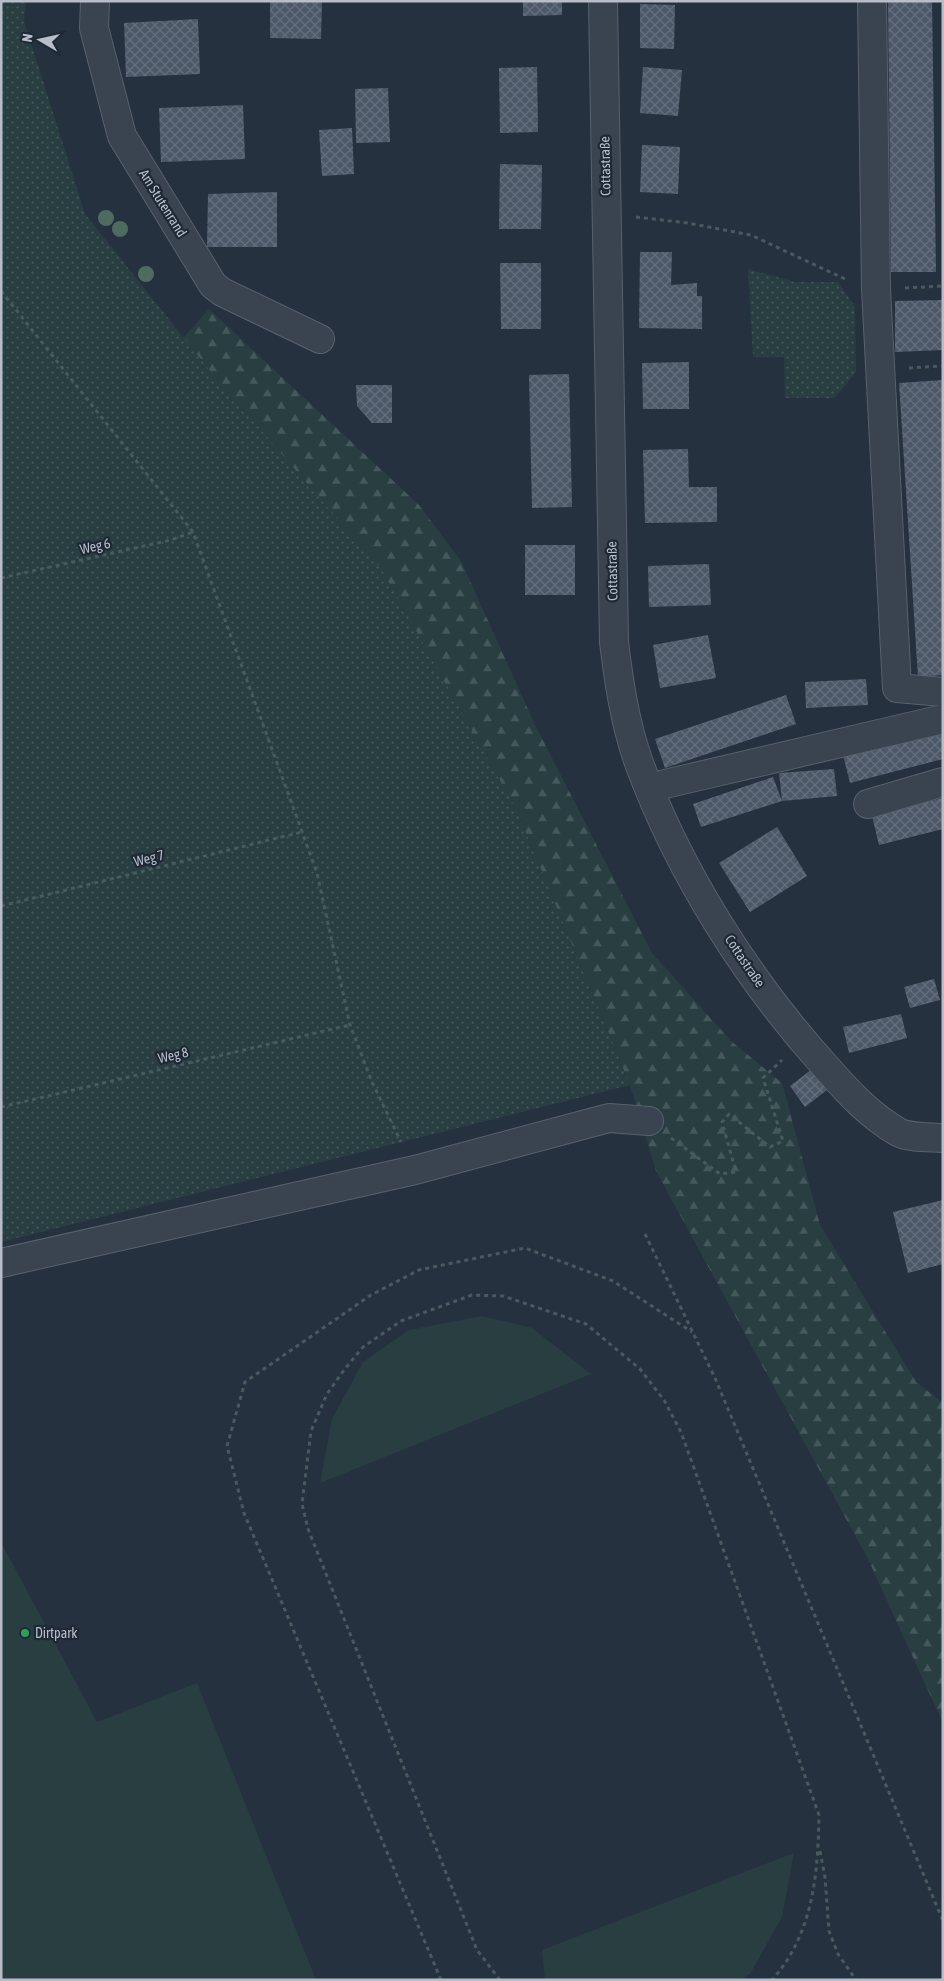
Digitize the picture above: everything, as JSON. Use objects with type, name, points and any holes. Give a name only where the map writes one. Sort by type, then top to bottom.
[{"type":"street","name":"Am Stutenrand","points":[[95,1],[94,28],[122,136],[213,285],[222,292],[320,339]]},
{"type":"street","name":"Cottastraße","points":[[603,1],[605,213],[614,642],[620,695],[638,761],[682,861],[738,953],[802,1041],[857,1103],[900,1133],[943,1138]]},
{"type":"street","points":[[872,1],[876,289],[897,688],[943,692]]},
{"type":"street","points":[[650,790],[665,784],[943,719]]},
{"type":"street","points":[[868,804],[943,782]]},
{"type":"street","points":[[1,1263],[415,1170],[609,1118],[649,1121]]},
{"type":"path","points":[[605,213],[688,223],[751,234],[844,276],[853,291],[943,286]]},
{"type":"path","points":[[1,291],[193,532],[317,872],[350,1025],[372,1082],[415,1170]]},
{"type":"path","name":"Weg 6","points":[[1,578],[171,540],[193,532]]},
{"type":"path","name":"Weg 7","points":[[1,906],[302,832]]},
{"type":"path","name":"Weg 8","points":[[1,1107],[350,1025]]},
{"type":"path","points":[[649,1121],[720,1174],[736,1172],[722,1122],[729,1114],[770,1147],[782,1141],[763,1078]]},
{"type":"path","points":[[645,1234],[715,1378],[943,1921]]},
{"type":"path","points":[[440,1980],[244,1512],[227,1446],[245,1382],[371,1295],[419,1270],[525,1248],[613,1281],[692,1332]]},
{"type":"path","points":[[500,1980],[477,1950],[308,1529],[302,1504],[311,1431],[327,1394],[363,1347],[401,1321],[472,1296],[503,1296],[586,1324],[640,1369],[664,1400],[681,1432],[819,1815],[819,1845],[815,1883],[804,1927],[787,1962],[772,1980]]},
{"type":"path","points":[[819,1845],[825,1877],[829,1931],[838,1954],[856,1980]]},
{"type":"green space","points":[[1,1],[26,1],[24,21],[85,214],[211,372],[382,570],[516,809],[630,1085],[1,1242]]},
{"type":"green space","points":[[748,269],[795,282],[838,282],[855,307],[856,372],[835,398],[785,398],[784,357],[753,357]]},
{"type":"green space","points":[[209,309],[419,505],[461,561],[536,727],[652,953],[731,1041],[782,1083],[820,1225],[916,1382],[943,1403],[943,1723],[868,1559],[656,1171],[630,1085],[516,809],[211,372],[183,338]]},
{"type":"green space","points":[[482,1316],[532,1328],[591,1374],[320,1483],[332,1419],[363,1362],[409,1330]]},
{"type":"green space","points":[[1,1542],[97,1722],[197,1683],[316,1980],[1,1980]]},
{"type":"green space","points":[[794,1853],[782,1917],[750,1974],[741,1980],[545,1980],[542,1950]]},
{"type":"building","points":[[270,1],[322,1],[321,39],[270,38]]},
{"type":"building","points":[[523,1],[562,1],[562,15],[523,16]]},
{"type":"building","points":[[888,1],[932,1],[936,272],[891,272]]},
{"type":"building","points":[[640,4],[675,5],[674,49],[640,48]]},
{"type":"building","points":[[198,19],[200,74],[126,77],[124,23]]},
{"type":"building","points":[[537,67],[538,132],[500,133],[499,68]]},
{"type":"building","points":[[643,67],[682,70],[678,116],[640,113]]},
{"type":"building","points":[[388,88],[390,142],[356,143],[355,89]]},
{"type":"building","points":[[243,105],[245,159],[161,162],[159,108]]},
{"type":"building","points":[[352,128],[354,174],[322,176],[319,130]]},
{"type":"building","points":[[642,145],[680,147],[678,194],[640,192]]},
{"type":"building","points":[[500,164],[542,165],[541,229],[499,229]]},
{"type":"building","points":[[277,192],[277,247],[207,247],[208,194]]},
{"type":"building","points":[[640,252],[672,252],[671,285],[697,283],[697,296],[702,296],[702,329],[639,328]]},
{"type":"building","points":[[500,263],[541,263],[541,329],[501,329]]},
{"type":"building","points":[[943,300],[943,350],[895,352],[895,301]]},
{"type":"building","points":[[689,362],[689,409],[643,409],[642,363]]},
{"type":"building","points":[[569,374],[572,507],[532,508],[529,375]]},
{"type":"building","points":[[943,380],[943,675],[918,677],[899,383]]},
{"type":"building","points":[[356,385],[392,385],[392,423],[372,423],[357,406]]},
{"type":"building","points":[[688,449],[689,487],[717,487],[717,522],[645,523],[643,450]]},
{"type":"building","points":[[525,545],[575,545],[575,595],[525,595]]},
{"type":"building","points":[[709,564],[711,605],[649,607],[648,566]]},
{"type":"building","points":[[708,635],[716,678],[660,688],[653,645]]},
{"type":"building","points":[[866,679],[868,705],[806,708],[805,682]]},
{"type":"building","points":[[786,695],[796,724],[665,768],[655,739]]},
{"type":"building","points":[[943,725],[943,759],[850,783],[842,751]]},
{"type":"building","points":[[834,769],[837,796],[782,801],[779,773]]},
{"type":"building","points":[[773,777],[782,801],[701,827],[693,804]]},
{"type":"building","points":[[943,798],[943,829],[879,845],[872,816]]},
{"type":"building","points":[[777,827],[807,876],[750,912],[719,863]]},
{"type":"building","points":[[934,979],[940,1000],[910,1008],[904,987]]},
{"type":"building","points":[[901,1014],[907,1038],[849,1053],[843,1027]]},
{"type":"building","points":[[811,1070],[827,1090],[805,1107],[790,1086]]},
{"type":"building","points":[[943,1200],[943,1264],[908,1273],[893,1212]]},
{"type":"place","name":"Dirtpark","points":[[25,1633]]}]
